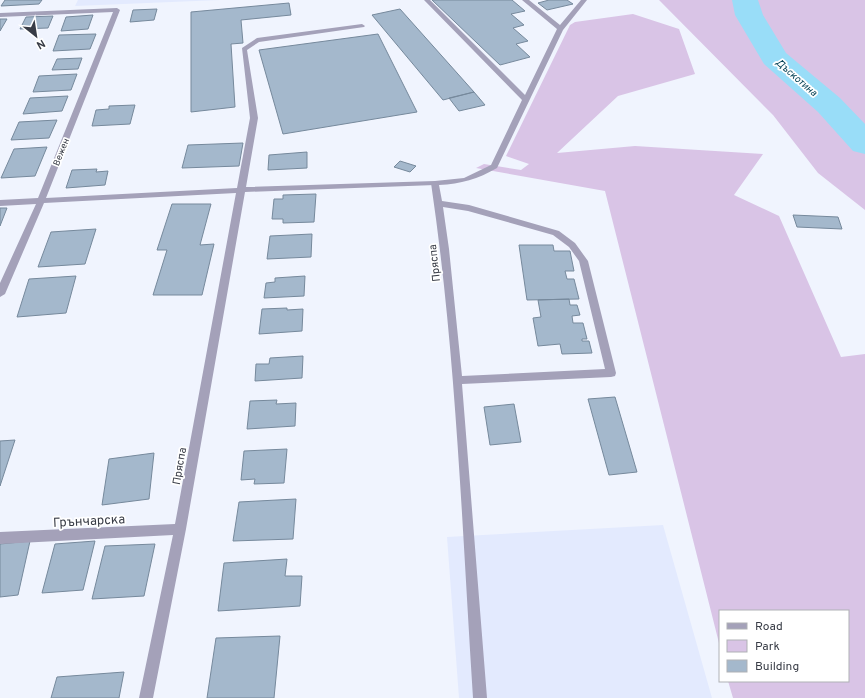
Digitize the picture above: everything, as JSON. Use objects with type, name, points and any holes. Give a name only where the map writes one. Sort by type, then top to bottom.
[{"type":"street","points":[[427,0],[525,100]]},
{"type":"street","points":[[525,0],[560,29]]},
{"type":"street","points":[[0,203],[241,190],[461,182],[479,176],[494,166],[560,29],[584,0]]},
{"type":"street","name":"Вежен","points":[[0,15],[117,10],[41,201],[0,294]]},
{"type":"street","name":"Пряспа","points":[[146,698],[180,529],[254,118],[244,49],[257,40],[362,26]]},
{"type":"street","name":"Пряспа","points":[[435,183],[445,249],[457,380],[480,698]]},
{"type":"street","points":[[437,203],[469,208],[556,233],[572,245],[583,261],[611,372],[457,380]]},
{"type":"street","name":"Грънчарска","points":[[0,538],[180,529]]},
{"type":"shaded area","points":[[78,0],[220,0],[75,6]]},
{"type":"shaded area","points":[[663,525],[712,698],[459,698],[447,537]]},
{"type":"green space","points":[[659,0],[865,0],[865,210],[818,173],[773,115]]},
{"type":"green space","points":[[633,14],[679,29],[695,74],[618,96],[557,153],[635,146],[763,154],[734,195],[779,216],[841,357],[865,354],[865,698],[733,698],[728,682],[849,682],[849,610],[719,610],[719,643],[605,191],[476,168],[484,164],[521,170],[529,164],[506,156],[570,25],[575,22]]},
{"type":"building","points":[[5,0],[42,0],[39,4],[1,6]]},
{"type":"building","points":[[432,0],[512,0],[525,11],[511,14],[524,25],[513,28],[528,41],[516,44],[530,57],[500,65]]},
{"type":"building","points":[[549,0],[567,0],[573,4],[547,10],[538,3]]},
{"type":"building","points":[[289,3],[291,15],[241,20],[243,43],[231,44],[235,107],[191,112],[191,12]]},
{"type":"building","points":[[157,9],[154,20],[130,22],[133,10]]},
{"type":"building","points":[[400,9],[474,92],[443,100],[372,15]]},
{"type":"building","points":[[93,15],[88,29],[61,31],[66,17]]},
{"type":"building","points":[[53,16],[48,28],[20,29],[26,17]]},
{"type":"building","points":[[0,19],[7,19],[0,31]]},
{"type":"building","points":[[96,34],[90,49],[53,51],[59,35]]},
{"type":"building","points":[[378,34],[417,112],[283,134],[259,50]]},
{"type":"building","points":[[82,58],[78,69],[52,70],[57,59]]},
{"type":"building","points":[[77,74],[71,90],[33,92],[39,76]]},
{"type":"building","points":[[474,92],[485,105],[459,111],[449,98]]},
{"type":"building","points":[[68,96],[62,111],[23,114],[30,98]]},
{"type":"building","points":[[135,105],[130,124],[92,126],[96,110],[109,109],[109,106]]},
{"type":"building","points":[[57,120],[49,138],[11,140],[19,122]]},
{"type":"building","points":[[243,143],[239,166],[182,168],[188,145]]},
{"type":"building","points":[[47,147],[35,176],[1,178],[14,149]]},
{"type":"building","points":[[307,152],[307,168],[268,170],[269,155]]},
{"type":"building","points":[[400,161],[416,166],[410,172],[394,167]]},
{"type":"building","points":[[97,169],[96,172],[108,171],[105,185],[66,188],[72,170]]},
{"type":"building","points":[[316,194],[314,222],[283,223],[283,219],[272,219],[274,199],[283,199],[283,195]]},
{"type":"building","points":[[172,204],[211,204],[200,245],[214,244],[202,295],[153,295],[167,250],[157,250]]},
{"type":"building","points":[[0,208],[7,208],[0,226]]},
{"type":"building","points":[[793,215],[838,217],[842,229],[797,227]]},
{"type":"building","points":[[96,229],[85,264],[38,267],[51,232]]},
{"type":"building","points":[[312,234],[311,257],[267,259],[270,236]]},
{"type":"building","points":[[519,245],[553,245],[554,251],[570,251],[574,271],[565,271],[567,279],[574,279],[579,299],[527,300]]},
{"type":"building","points":[[76,276],[66,313],[17,317],[29,279]]},
{"type":"building","points":[[305,276],[304,296],[264,298],[266,283],[275,282],[275,278]]},
{"type":"building","points":[[569,299],[570,305],[577,305],[580,315],[572,316],[573,323],[583,323],[587,339],[582,339],[582,341],[589,341],[592,353],[562,354],[560,344],[538,346],[533,318],[541,317],[538,300]]},
{"type":"building","points":[[287,308],[287,310],[303,309],[302,331],[259,334],[262,309]]},
{"type":"building","points":[[303,356],[302,378],[255,381],[256,364],[269,364],[270,358]]},
{"type":"building","points":[[615,397],[637,472],[609,475],[588,399]]},
{"type":"building","points":[[277,400],[276,404],[296,403],[295,426],[247,429],[250,401]]},
{"type":"building","points":[[514,404],[521,442],[490,445],[484,407]]},
{"type":"building","points":[[15,440],[0,486],[0,441]]},
{"type":"building","points":[[287,449],[284,483],[254,484],[255,479],[241,480],[244,451]]},
{"type":"building","points":[[154,453],[149,499],[102,505],[109,459]]},
{"type":"building","points":[[296,499],[293,539],[233,541],[239,502]]},
{"type":"building","points":[[30,541],[18,595],[0,597],[0,544]]},
{"type":"building","points":[[95,541],[83,590],[42,593],[55,544]]},
{"type":"building","points":[[155,544],[144,596],[92,599],[105,546]]},
{"type":"building","points":[[287,559],[285,576],[302,576],[300,606],[218,611],[224,563]]},
{"type":"building","points":[[280,636],[274,698],[207,698],[216,638]]},
{"type":"building","points":[[124,672],[119,698],[51,698],[57,677]]},
{"type":"waterway","name":"Дъскотина","points":[[745,0],[749,15],[774,58],[829,105],[865,144]]}]
